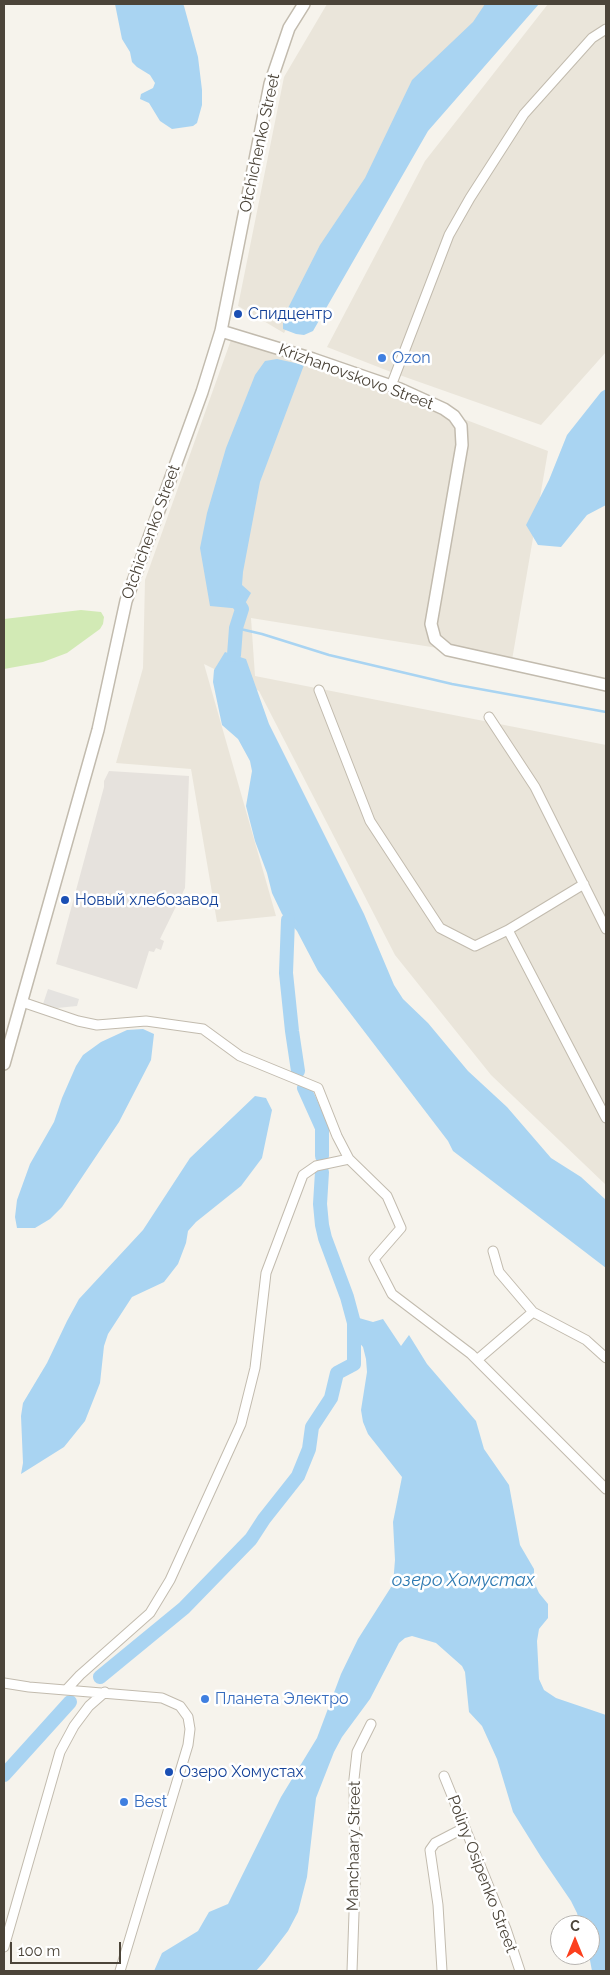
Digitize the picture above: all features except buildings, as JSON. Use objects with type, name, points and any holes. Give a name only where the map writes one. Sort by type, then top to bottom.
[{"type":"street","name":"Otchichenko Street","points":[[4,1064],[98,730],[126,601],[202,392],[221,331],[270,84],[289,28],[304,4]]},
{"type":"street","points":[[391,386],[449,235],[470,198],[524,114],[592,38],[606,29]]},
{"type":"street","name":"Krizhanovskovo Street","points":[[221,331],[313,359],[391,386],[444,409],[454,416],[461,426],[462,445],[431,624],[435,639],[448,650],[606,685]]},
{"type":"street","points":[[319,690],[370,821],[440,928],[476,946],[508,930],[584,884]]},
{"type":"street","points":[[489,718],[535,787],[606,929]]},
{"type":"street","points":[[508,930],[606,1118]]},
{"type":"street","points":[[22,1002],[78,1021],[97,1025],[146,1021],[203,1029],[240,1056],[318,1088],[336,1136],[349,1159],[386,1196],[402,1228],[374,1259],[392,1294],[477,1360],[606,1489]]},
{"type":"street","points":[[67,1689],[80,1675],[150,1613],[170,1580],[241,1424],[255,1368],[266,1273],[303,1175],[316,1166],[349,1159]]},
{"type":"street","points":[[493,1252],[499,1272],[533,1312],[586,1340],[606,1358]]},
{"type":"street","points":[[477,1360],[533,1312]]},
{"type":"street","points":[[4,1683],[168,1700],[180,1706],[190,1722],[188,1745],[120,1971]]},
{"type":"street","points":[[4,1947],[60,1752],[74,1726],[89,1706],[104,1692]]},
{"type":"street","name":"Manchaary Street","points":[[352,1971],[355,1876],[354,1779],[357,1752],[370,1724]]},
{"type":"street","name":"Poliny Osipenko Street","points":[[444,1776],[506,1929],[520,1971]]},
{"type":"street","points":[[442,1971],[438,1905],[430,1850],[435,1843],[464,1828]]},
{"type":"shaded area","points":[[327,4],[487,4],[373,172],[284,333],[238,306],[284,77]]},
{"type":"shaded area","points":[[548,4],[606,4],[606,352],[541,425],[391,372],[327,347],[425,161]]},
{"type":"shaded area","points":[[231,340],[390,391],[548,451],[512,660],[251,618],[255,676],[606,745],[606,1185],[491,1075],[395,955],[259,691],[204,664],[276,916],[217,922],[191,769],[116,763],[143,668],[145,580]]},
{"type":"shaded area","points":[[109,771],[189,776],[185,888],[160,939],[164,941],[161,950],[156,948],[154,952],[149,951],[137,989],[56,964],[104,787],[104,781]]},
{"type":"shaded area","points":[[48,989],[79,999],[77,1006],[57,1008],[43,1004]]},
{"type":"green space","points":[[81,610],[101,612],[104,617],[100,629],[67,653],[43,662],[4,669],[4,619]]},
{"type":"water","points":[[115,4],[183,4],[198,57],[202,90],[202,105],[197,123],[193,126],[172,129],[160,121],[149,103],[140,99],[141,94],[153,88],[155,83],[150,75],[132,62],[130,52],[122,39]]},
{"type":"water","points":[[485,4],[539,4],[428,131],[313,331],[304,335],[283,329],[283,318],[320,245],[365,178],[412,80],[473,22]]},
{"type":"water","points":[[277,359],[304,365],[260,482],[243,572],[242,585],[251,593],[242,609],[210,606],[200,548],[207,513],[226,448],[255,375],[265,361]]},
{"type":"water","points":[[606,389],[606,505],[587,515],[561,547],[538,545],[526,525],[549,480],[567,435],[601,392]]},
{"type":"water","points":[[225,652],[246,659],[269,724],[364,914],[394,985],[403,999],[428,1023],[468,1071],[507,1107],[551,1158],[581,1177],[606,1200],[606,1268],[453,1151],[448,1141],[318,971],[297,931],[282,914],[272,893],[246,806],[252,771],[250,761],[238,739],[222,725],[213,682],[214,670]]},
{"type":"water","points":[[143,1029],[154,1034],[151,1060],[119,1122],[62,1207],[50,1219],[35,1228],[17,1228],[15,1217],[17,1200],[30,1164],[54,1122],[76,1066],[83,1055],[101,1042],[127,1030]]},
{"type":"water","points":[[255,1096],[266,1098],[272,1110],[262,1158],[241,1186],[196,1222],[188,1231],[186,1243],[178,1264],[164,1282],[132,1297],[108,1334],[104,1346],[100,1383],[85,1421],[64,1447],[21,1474],[23,1463],[21,1416],[23,1403],[47,1363],[79,1299],[143,1230],[190,1158]]},
{"type":"water","name":"озеро Хомустах","points":[[352,1316],[373,1322],[383,1319],[401,1346],[409,1335],[427,1364],[476,1421],[484,1449],[509,1485],[520,1545],[534,1569],[534,1582],[539,1593],[548,1604],[548,1618],[539,1629],[537,1641],[539,1679],[544,1690],[556,1698],[606,1715],[606,1971],[592,1971],[591,1965],[600,1965],[600,1915],[578,1915],[571,1901],[513,1812],[497,1759],[482,1726],[469,1712],[465,1672],[462,1666],[436,1643],[412,1636],[405,1638],[399,1643],[370,1699],[342,1737],[334,1752],[316,1798],[307,1877],[298,1912],[288,1931],[265,1961],[256,1971],[154,1971],[162,1953],[198,1931],[209,1912],[228,1904],[281,1797],[317,1738],[341,1674],[358,1639],[393,1584],[395,1560],[393,1522],[402,1477],[368,1434],[363,1422],[361,1410],[367,1372],[366,1359],[363,1347],[350,1329]]},
{"type":"waterway","points":[[233,595],[242,609],[236,628],[234,655]]},
{"type":"waterway","points":[[236,628],[329,655],[452,684],[606,712]]},
{"type":"waterway","points":[[288,920],[286,973],[298,1071]]},
{"type":"waterway","points":[[304,1088],[322,1128],[322,1156]]},
{"type":"waterway","points":[[100,1677],[184,1608],[251,1539],[264,1519],[298,1476],[309,1449],[312,1427],[331,1398],[337,1373],[354,1364],[354,1323],[322,1225],[320,1204],[322,1172]]},
{"type":"waterway","points":[[4,1775],[70,1702]]},
{"type":"place","name":"Спидцентр","points":[[238,314]]},
{"type":"place","name":"Ozon","points":[[382,358]]},
{"type":"place","name":"Новый хлебозавод","points":[[65,900]]},
{"type":"place","name":"Планета Электро","points":[[205,1699]]},
{"type":"place","name":"Озеро Хомустах","points":[[169,1772]]},
{"type":"place","name":"Best","points":[[124,1802]]}]
